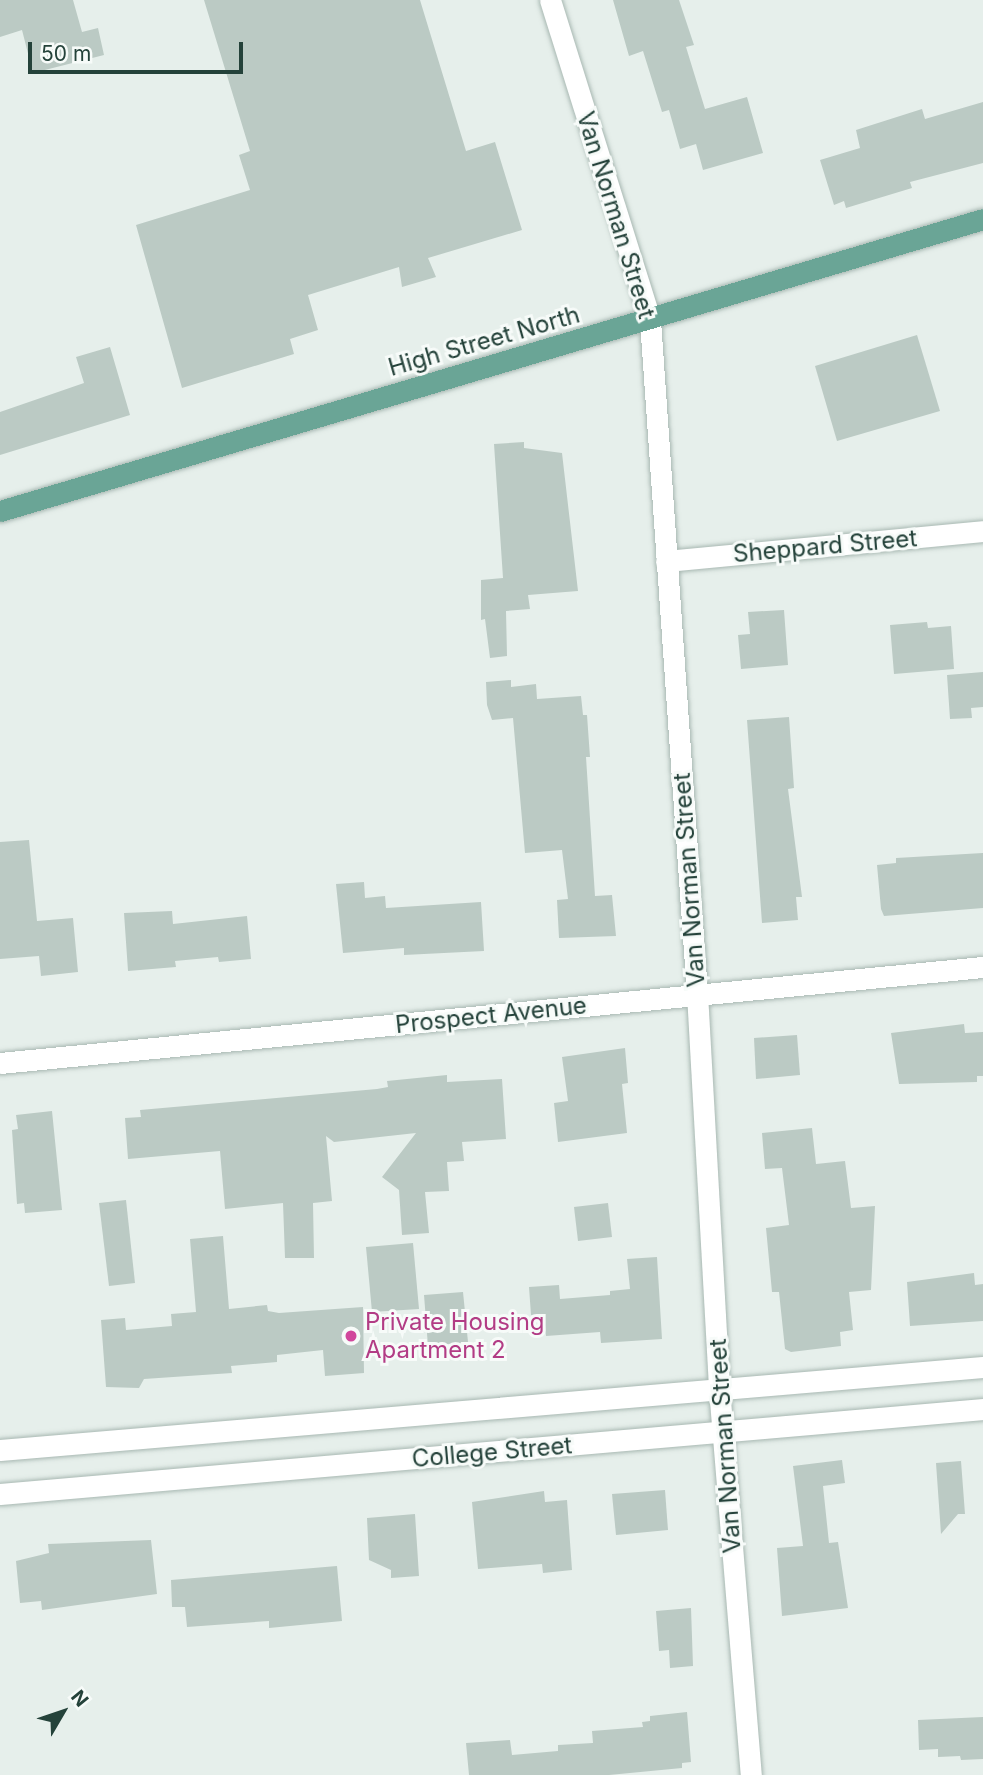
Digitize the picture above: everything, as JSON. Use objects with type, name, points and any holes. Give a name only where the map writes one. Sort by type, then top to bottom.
[{"type":"main road","name":"High Street North","points":[[0,511],[983,219]]},
{"type":"street","name":"Van Norman Street","points":[[550,0],[650,320],[697,993],[719,1388],[751,1775]]},
{"type":"street","name":"Sheppard Street","points":[[666,561],[983,531]]},
{"type":"street","name":"Prospect Avenue","points":[[0,1063],[983,967]]},
{"type":"street","name":"College Street","points":[[0,1450],[983,1367]]},
{"type":"street","name":"College Street","points":[[0,1494],[983,1409]]},
{"type":"building","points":[[0,0],[73,0],[82,32],[98,28],[104,55],[33,73],[22,30],[0,37]]},
{"type":"building","points":[[204,0],[420,0],[466,151],[495,142],[522,230],[428,258],[436,277],[402,287],[399,267],[308,295],[318,330],[290,339],[294,354],[182,388],[136,225],[250,190],[239,155],[250,151]]},
{"type":"building","points":[[613,0],[679,0],[694,45],[686,47],[705,109],[747,97],[763,153],[703,170],[696,144],[680,149],[669,110],[662,112],[643,51],[629,56]]},
{"type":"building","points":[[983,102],[983,163],[910,182],[912,188],[846,208],[844,201],[834,205],[820,160],[860,148],[856,130],[922,109],[925,119]]},
{"type":"building","points":[[917,335],[940,411],[837,441],[815,366]]},
{"type":"building","points":[[110,347],[130,415],[0,455],[0,412],[84,383],[76,357]]},
{"type":"building","points":[[524,442],[524,448],[562,453],[578,591],[528,595],[530,609],[506,611],[507,656],[490,658],[485,619],[481,620],[481,580],[503,578],[494,444]]},
{"type":"building","points":[[784,610],[788,665],[741,669],[738,635],[750,634],[748,612]]},
{"type":"building","points":[[927,622],[928,628],[951,626],[954,669],[894,674],[890,625]]},
{"type":"building","points":[[983,672],[983,707],[971,708],[972,718],[950,719],[947,675]]},
{"type":"building","points":[[511,680],[511,687],[536,684],[537,699],[581,696],[583,715],[587,715],[590,757],[586,757],[595,896],[612,895],[616,936],[559,938],[557,900],[568,899],[562,850],[525,853],[513,718],[492,720],[487,705],[486,682]]},
{"type":"building","points":[[789,717],[794,788],[788,789],[802,897],[796,897],[798,920],[762,923],[747,720]]},
{"type":"building","points":[[29,840],[37,921],[73,918],[78,972],[41,976],[39,956],[0,959],[0,842]]},
{"type":"building","points":[[983,853],[983,908],[884,916],[877,865],[896,863],[896,858]]},
{"type":"building","points":[[364,882],[365,898],[385,896],[386,908],[481,902],[484,951],[404,955],[404,948],[343,953],[336,884]]},
{"type":"building","points":[[172,911],[173,924],[247,916],[251,959],[219,962],[218,957],[175,961],[176,967],[128,971],[124,913]]},
{"type":"building","points":[[964,1024],[965,1033],[983,1032],[983,1076],[977,1076],[977,1082],[899,1084],[891,1033]]},
{"type":"building","points":[[797,1035],[800,1075],[756,1079],[754,1038]]},
{"type":"building","points":[[625,1048],[628,1083],[622,1084],[627,1133],[558,1142],[554,1103],[568,1101],[562,1057]]},
{"type":"building","points":[[447,1075],[447,1082],[502,1079],[506,1139],[462,1142],[464,1161],[447,1162],[449,1191],[425,1192],[429,1233],[402,1235],[399,1190],[382,1177],[416,1133],[334,1142],[326,1136],[332,1201],[313,1203],[314,1258],[285,1258],[283,1203],[225,1209],[220,1151],[128,1159],[125,1118],[141,1117],[140,1110],[377,1089],[388,1087],[387,1081]]},
{"type":"building","points":[[52,1111],[62,1210],[25,1213],[24,1203],[17,1204],[12,1130],[18,1129],[16,1115]]},
{"type":"building","points":[[812,1128],[816,1164],[845,1161],[851,1208],[875,1206],[871,1290],[849,1292],[853,1330],[840,1332],[841,1346],[791,1352],[785,1349],[779,1292],[772,1292],[766,1228],[789,1225],[782,1168],[765,1169],[762,1133]]},
{"type":"building","points":[[126,1200],[135,1283],[109,1286],[99,1203]]},
{"type":"building","points":[[608,1203],[612,1237],[578,1241],[574,1207]]},
{"type":"building","points":[[223,1236],[229,1309],[267,1305],[268,1311],[279,1313],[363,1307],[364,1373],[325,1376],[323,1350],[277,1355],[277,1362],[231,1366],[232,1373],[144,1379],[139,1388],[106,1387],[101,1320],[125,1318],[126,1330],[172,1326],[171,1314],[196,1312],[190,1239]]},
{"type":"building","points":[[413,1243],[419,1309],[372,1312],[366,1247]]},
{"type":"building","points":[[657,1257],[662,1339],[601,1343],[600,1332],[546,1336],[544,1314],[531,1315],[529,1287],[559,1285],[560,1299],[610,1295],[610,1291],[630,1289],[627,1259]]},
{"type":"building","points":[[974,1273],[975,1285],[983,1284],[983,1321],[910,1326],[907,1282]]},
{"type":"building","points":[[463,1292],[468,1342],[428,1346],[424,1295]]},
{"type":"building","points":[[842,1460],[845,1483],[823,1486],[829,1543],[838,1542],[848,1608],[782,1616],[777,1548],[803,1546],[793,1466]]},
{"type":"building","points":[[961,1461],[965,1514],[958,1514],[941,1534],[936,1463]]},
{"type":"building","points":[[665,1490],[668,1530],[616,1535],[612,1494]]},
{"type":"building","points":[[544,1491],[545,1502],[567,1500],[572,1570],[543,1573],[542,1564],[478,1569],[472,1502]]},
{"type":"building","points":[[415,1514],[419,1576],[391,1578],[391,1570],[369,1560],[367,1518]]},
{"type":"building","points":[[151,1540],[157,1594],[42,1610],[41,1601],[20,1603],[16,1561],[49,1553],[48,1544]]},
{"type":"building","points":[[337,1566],[342,1621],[269,1628],[269,1621],[187,1627],[185,1607],[172,1607],[171,1580]]},
{"type":"building","points":[[691,1608],[693,1666],[670,1668],[669,1650],[659,1651],[656,1611]]},
{"type":"building","points":[[687,1712],[691,1762],[682,1763],[682,1768],[609,1775],[469,1775],[466,1743],[510,1740],[512,1755],[558,1751],[558,1745],[593,1743],[592,1731],[643,1727],[642,1722],[650,1721],[650,1716]]},
{"type":"building","points":[[983,1717],[983,1759],[938,1757],[938,1749],[919,1750],[918,1720]]},
{"type":"place","name":"Private Housing Apartment 2","points":[[351,1336]]}]
